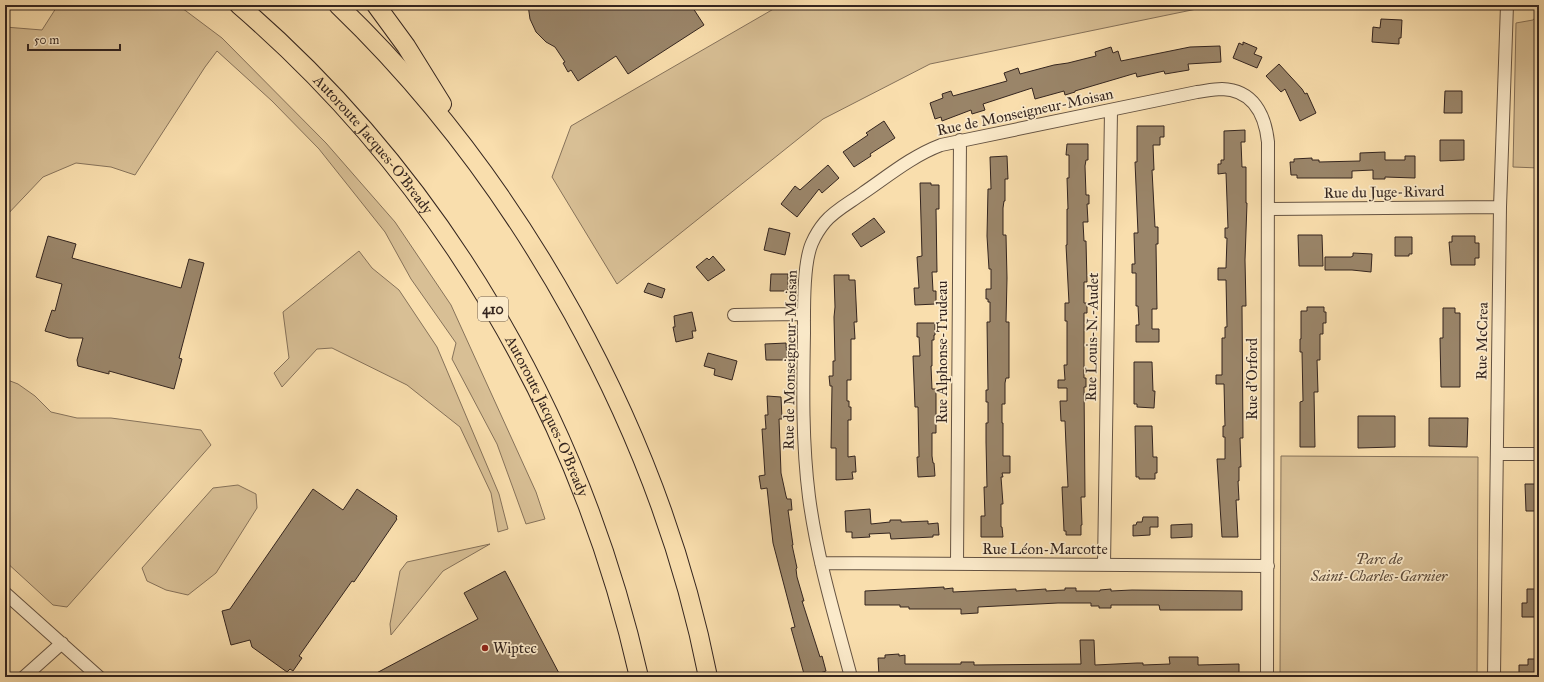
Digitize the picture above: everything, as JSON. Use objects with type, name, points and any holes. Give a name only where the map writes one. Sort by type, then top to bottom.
[{"type":"highway","name":"Autoroute Jacques-O'Bready","points":[[239,5],[302,62],[366,132],[423,203],[462,259],[492,306],[538,390],[580,483],[609,565],[628,629],[639,677]]},
{"type":"highway","points":[[338,5],[374,40],[408,77],[473,158],[516,220],[550,275],[593,354],[625,420],[654,489],[674,548],[694,616],[708,677]]},
{"type":"highway","points":[[376,5],[398,34],[419,66],[473,158]]},
{"type":"street","name":"Rue McCrea","points":[[1494,677],[1500,207],[1507,5]]},
{"type":"street","name":"Rue de Monseigneur-Moisan","points":[[851,677],[821,563],[810,498],[806,461],[803,405],[804,314],[808,254],[825,222],[838,211],[918,155],[941,145],[1209,90],[1221,89],[1238,92]]},
{"type":"street","name":"Rue d'Orford","points":[[1238,92],[1255,104],[1260,111],[1265,121],[1268,142],[1267,677]]},
{"type":"street","name":"Rue Louis-N.-Audet","points":[[1104,565],[1111,110]]},
{"type":"street","name":"Rue Alphonse-Trudeau","points":[[957,564],[960,140]]},
{"type":"street","name":"Rue du Juge-Rivard","points":[[1269,209],[1500,207]]},
{"type":"street","points":[[734,315],[804,314]]},
{"type":"street","points":[[1497,454],[1539,454]]},
{"type":"street","name":"Rue Léon-Marcotte","points":[[821,563],[1268,566]]},
{"type":"street","points":[[5,593],[99,677]]},
{"type":"street","points":[[24,677],[62,643]]},
{"type":"green space","points":[[58,5],[178,5],[222,38],[326,143],[395,222],[451,305],[536,492],[545,519],[526,524],[497,444],[452,359],[456,343],[411,279],[385,232],[319,149],[272,101],[217,51],[135,175],[111,167],[76,163],[43,177],[5,217],[5,27],[42,30]]},
{"type":"green space","points":[[783,5],[1216,5],[930,64],[823,119],[617,284],[552,177],[571,126],[777,7]]},
{"type":"green space","points":[[1539,13],[1539,168],[1513,167],[1516,23],[1533,20]]},
{"type":"green space","points":[[359,251],[372,268],[399,290],[437,347],[499,494],[508,529],[498,532],[491,493],[460,427],[407,385],[332,348],[317,349],[282,387],[274,373],[289,358],[283,312]]},
{"type":"green space","points":[[5,379],[18,384],[35,396],[51,412],[77,418],[111,418],[201,430],[211,445],[67,607],[53,605],[5,561]]},
{"type":"green space","name":"Parc de Saint-Charles-Garnier","points":[[1281,456],[1478,457],[1477,677],[1280,677]]},
{"type":"green space","points":[[238,485],[256,494],[257,508],[216,573],[188,595],[166,590],[147,581],[142,568],[213,488]]},
{"type":"green space","points":[[490,544],[443,571],[391,635],[390,624],[400,571],[407,562]]},
{"type":"building","points":[[528,5],[691,5],[704,25],[628,74],[616,56],[578,81],[571,70],[568,72],[563,63],[565,62],[555,47],[546,42],[536,32],[530,19]]},
{"type":"building","points":[[1381,19],[1402,20],[1401,38],[1399,38],[1399,44],[1372,42],[1373,27],[1380,28]]},
{"type":"building","points":[[1243,42],[1257,48],[1254,54],[1262,57],[1257,68],[1233,58],[1239,43],[1243,45]]},
{"type":"building","points":[[1220,46],[1221,62],[1188,64],[1189,70],[1165,74],[1164,71],[1137,77],[1136,73],[1065,95],[1064,91],[1035,99],[1032,88],[983,104],[985,110],[972,114],[971,110],[942,121],[941,117],[935,119],[930,103],[943,98],[942,94],[951,91],[953,96],[1007,81],[1004,73],[1018,68],[1020,74],[1096,56],[1095,52],[1111,47],[1113,53],[1118,51],[1121,61],[1190,47]]},
{"type":"building","points":[[1279,64],[1305,94],[1307,93],[1316,113],[1300,121],[1285,89],[1281,92],[1266,76]]},
{"type":"building","points":[[1445,91],[1462,91],[1462,113],[1444,113]]},
{"type":"building","points":[[884,121],[895,138],[870,154],[871,156],[854,167],[843,152],[868,135],[866,133]]},
{"type":"building","points":[[1137,126],[1164,126],[1164,137],[1160,137],[1160,145],[1153,145],[1154,170],[1152,170],[1155,227],[1158,227],[1158,244],[1156,244],[1157,309],[1152,309],[1152,329],[1159,329],[1159,342],[1136,342],[1136,325],[1139,325],[1138,306],[1136,306],[1136,273],[1132,273],[1132,264],[1135,264],[1134,233],[1138,233],[1135,162],[1137,162]]},
{"type":"building","points":[[1245,130],[1245,142],[1241,142],[1242,167],[1246,167],[1246,306],[1242,306],[1243,438],[1240,438],[1241,467],[1239,467],[1238,481],[1239,500],[1236,500],[1238,537],[1222,537],[1217,459],[1225,459],[1225,437],[1223,437],[1223,426],[1225,426],[1224,384],[1216,384],[1216,375],[1222,375],[1222,338],[1225,338],[1225,327],[1227,327],[1226,280],[1218,280],[1218,268],[1226,268],[1227,238],[1225,238],[1225,228],[1228,228],[1226,173],[1218,174],[1218,164],[1221,164],[1221,160],[1224,160],[1224,131]]},
{"type":"building","points":[[1440,140],[1464,140],[1464,160],[1440,161]]},
{"type":"building","points":[[1067,144],[1088,144],[1088,160],[1086,160],[1085,166],[1086,195],[1089,195],[1089,204],[1087,204],[1088,222],[1083,222],[1084,241],[1086,241],[1087,282],[1084,282],[1084,303],[1087,303],[1087,313],[1084,313],[1084,378],[1086,378],[1086,387],[1084,387],[1085,497],[1081,497],[1081,535],[1066,535],[1066,531],[1064,531],[1062,487],[1068,487],[1065,421],[1061,421],[1060,401],[1067,401],[1067,388],[1058,388],[1058,380],[1065,380],[1064,365],[1067,365],[1067,321],[1065,321],[1065,303],[1069,303],[1066,245],[1068,209],[1067,178],[1069,178],[1069,155],[1066,155]]},
{"type":"building","points":[[1385,152],[1385,160],[1405,160],[1405,156],[1415,156],[1415,178],[1385,177],[1385,179],[1373,179],[1373,170],[1352,171],[1352,178],[1297,178],[1297,175],[1291,175],[1290,162],[1294,162],[1294,159],[1312,158],[1312,160],[1319,160],[1319,162],[1360,161],[1360,153]]},
{"type":"building","points":[[1007,156],[1008,179],[1005,179],[1003,235],[1006,235],[1006,322],[1009,322],[1009,378],[1006,378],[1005,383],[1005,404],[1002,404],[1002,423],[1003,456],[1010,456],[1010,473],[1002,473],[1003,477],[1001,477],[1003,504],[1001,504],[1001,527],[1003,537],[981,537],[981,516],[985,516],[984,487],[987,487],[987,322],[990,322],[990,302],[986,299],[986,289],[991,289],[991,269],[989,269],[987,236],[988,189],[991,189],[990,157]]},
{"type":"building","points":[[828,165],[839,178],[822,193],[819,189],[797,217],[781,204],[795,186],[800,190]]},
{"type":"building","points":[[920,183],[939,185],[939,209],[936,209],[937,272],[932,272],[933,291],[936,291],[936,304],[915,305],[914,288],[919,288],[917,257],[922,256]]},
{"type":"building","points":[[874,218],[885,232],[861,247],[852,234]]},
{"type":"building","points":[[769,228],[790,233],[785,255],[764,250]]},
{"type":"building","points":[[1298,235],[1322,235],[1323,266],[1299,266]]},
{"type":"building","points":[[48,236],[76,244],[72,258],[181,288],[189,259],[204,263],[179,358],[182,359],[174,389],[109,371],[109,374],[78,366],[77,360],[83,338],[69,338],[45,331],[52,310],[55,311],[62,284],[36,277]]},
{"type":"building","points":[[1452,236],[1475,236],[1475,243],[1479,243],[1479,258],[1475,258],[1475,265],[1451,265],[1449,242],[1452,242]]},
{"type":"building","points":[[1395,237],[1412,237],[1412,254],[1409,254],[1409,256],[1395,256]]},
{"type":"building","points":[[1353,253],[1372,254],[1371,272],[1325,270],[1325,257],[1351,257],[1353,256]]},
{"type":"building","points":[[713,256],[725,270],[708,281],[696,267],[707,258],[709,260]]},
{"type":"building","points":[[771,274],[788,274],[788,291],[770,291]]},
{"type":"building","points":[[834,275],[849,275],[849,280],[855,280],[857,322],[854,322],[855,339],[851,339],[851,380],[847,380],[847,401],[849,401],[849,407],[851,407],[851,420],[848,420],[848,457],[855,456],[856,472],[852,472],[853,479],[836,480],[836,448],[831,448],[832,386],[830,386],[829,376],[833,376],[833,361],[835,361]]},
{"type":"building","points":[[648,283],[665,289],[662,298],[644,292]]},
{"type":"building","points":[[1307,307],[1324,307],[1324,312],[1326,312],[1326,323],[1323,323],[1323,334],[1320,334],[1320,360],[1317,360],[1318,392],[1314,392],[1315,447],[1300,447],[1300,402],[1303,401],[1302,352],[1300,352],[1301,311],[1307,311]]},
{"type":"building","points":[[1443,308],[1455,308],[1455,313],[1460,313],[1460,387],[1441,387],[1440,338],[1443,338]]},
{"type":"building","points":[[692,312],[696,331],[692,331],[693,338],[676,342],[673,327],[675,327],[674,316]]},
{"type":"building","points":[[917,323],[935,323],[935,335],[934,340],[932,340],[931,366],[932,389],[936,389],[936,433],[932,433],[932,456],[935,476],[918,477],[918,407],[915,407],[913,356],[920,356],[919,337],[917,337]]},
{"type":"building","points":[[786,343],[787,360],[766,360],[765,344]]},
{"type":"building","points":[[708,353],[737,361],[732,380],[714,375],[715,369],[704,366]]},
{"type":"building","points":[[1134,362],[1152,362],[1153,391],[1155,391],[1154,408],[1137,407],[1137,404],[1134,404]]},
{"type":"building","points":[[767,396],[781,397],[782,419],[779,419],[781,473],[787,499],[791,499],[792,510],[788,510],[797,577],[804,601],[802,601],[826,671],[817,674],[818,677],[807,677],[806,673],[804,674],[791,628],[795,627],[773,543],[767,488],[761,489],[759,476],[765,475],[762,429],[766,429],[765,415],[768,415]]},
{"type":"building","points":[[1358,416],[1395,416],[1395,447],[1358,448]]},
{"type":"building","points":[[1429,418],[1468,418],[1467,447],[1429,446]]},
{"type":"building","points":[[1135,426],[1152,426],[1153,457],[1157,457],[1157,473],[1155,473],[1155,479],[1139,479],[1139,477],[1136,477]]},
{"type":"building","points":[[1525,484],[1539,484],[1539,511],[1526,511]]},
{"type":"building","points":[[313,489],[343,510],[357,489],[397,516],[397,519],[354,582],[352,581],[299,656],[302,658],[293,671],[290,669],[287,672],[252,647],[250,640],[231,645],[222,611],[230,609]]},
{"type":"building","points":[[870,509],[871,524],[890,522],[890,520],[901,520],[901,522],[928,521],[928,524],[938,523],[939,535],[933,535],[933,537],[891,539],[890,533],[869,534],[870,537],[852,538],[852,532],[846,532],[845,511]]},
{"type":"building","points":[[1143,517],[1158,517],[1158,527],[1150,527],[1150,535],[1133,536],[1133,525],[1136,525],[1137,522],[1142,522]]},
{"type":"building","points":[[1192,524],[1192,537],[1171,538],[1171,525]]},
{"type":"building","name":"Wiptec","points":[[505,571],[561,677],[369,677],[478,619],[464,593]]},
{"type":"building","points":[[944,587],[944,589],[953,588],[953,592],[1016,589],[1016,591],[1046,589],[1046,591],[1065,590],[1065,588],[1076,588],[1076,591],[1100,591],[1111,589],[1111,591],[1242,591],[1242,610],[1160,610],[1159,605],[1111,605],[1111,608],[1099,608],[1099,606],[1091,606],[1091,603],[1058,603],[978,607],[978,613],[961,614],[961,609],[909,609],[909,607],[900,607],[900,605],[865,605],[865,591]]},
{"type":"building","points":[[1527,589],[1539,589],[1539,609],[1537,609],[1537,617],[1522,617],[1522,603],[1527,603]]},
{"type":"building","points":[[1080,640],[1094,640],[1095,665],[1137,663],[1143,663],[1143,665],[1170,664],[1169,657],[1198,657],[1198,665],[1239,664],[1239,677],[1162,677],[1162,675],[1143,677],[995,677],[995,674],[974,673],[974,677],[922,677],[922,673],[879,676],[878,658],[885,658],[885,655],[899,654],[899,656],[905,655],[905,664],[961,664],[961,662],[974,662],[974,665],[1081,664]]},
{"type":"building","points":[[1528,659],[1539,659],[1539,677],[1519,677],[1519,665],[1528,665]]},
{"type":"place","name":"Wiptec","points":[[485,648]]}]
